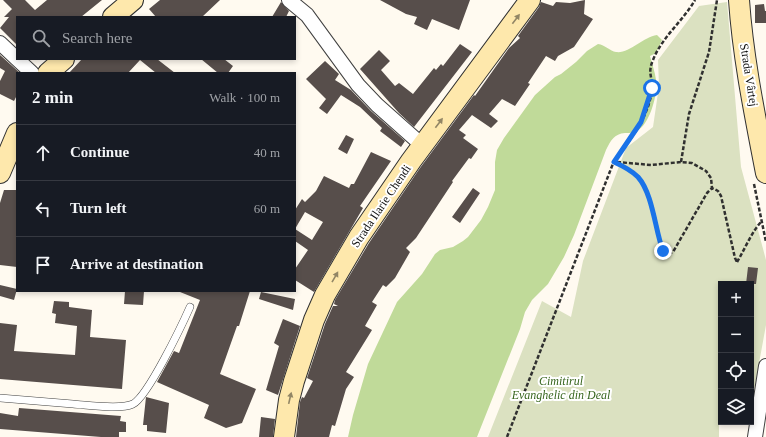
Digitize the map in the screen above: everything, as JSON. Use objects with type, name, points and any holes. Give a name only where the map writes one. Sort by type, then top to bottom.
[{"type":"street","points":[[114,16],[133,0]]},
{"type":"street","points":[[289,0],[307,15],[358,85],[377,105],[422,145]]},
{"type":"street","name":"Strada Ilarie Chendi","points":[[284,437],[289,400],[294,381],[314,320],[324,295],[359,237],[422,145],[530,0]]},
{"type":"street","name":"Strada Vârtej","points":[[739,0],[740,17],[752,96],[766,172]]},
{"type":"street","points":[[0,43],[16,58]]},
{"type":"street","points":[[18,60],[31,72]]},
{"type":"street","points":[[49,72],[63,60]]},
{"type":"street","points":[[0,173],[16,135]]},
{"type":"street","points":[[755,437],[766,366]]},
{"type":"lane","points":[[0,398],[103,407],[126,406],[134,403],[145,390],[174,342],[190,307]]},
{"type":"path","points":[[507,437],[614,162],[641,122],[652,88],[649,72],[653,59],[668,34],[695,0]]},
{"type":"path","points":[[681,162],[689,114],[709,52],[716,0]]},
{"type":"path","points":[[614,162],[651,165],[681,162],[692,163],[706,171],[711,178],[712,188]]},
{"type":"path","points":[[614,162],[631,171],[639,178],[644,186],[652,207],[661,246],[663,251],[668,254],[673,252],[706,193],[712,188]]},
{"type":"path","points":[[712,188],[718,191],[721,196],[734,258],[737,262],[757,226],[761,222],[766,242]]},
{"type":"green space","name":"Cimitirul Evanghelic din Deal","points":[[727,2],[741,167],[766,260],[766,325],[754,391],[754,281],[718,281],[719,437],[488,437],[542,301],[571,317],[583,261],[626,148],[653,127],[659,86],[658,60],[699,6]]},
{"type":"green space","points":[[657,35],[662,40],[656,53],[650,56],[656,80],[656,93],[646,122],[637,131],[618,135],[611,140],[564,257],[548,284],[532,300],[525,312],[520,329],[477,437],[348,437],[368,364],[397,302],[422,274],[435,254],[440,250],[453,247],[463,241],[481,220],[495,190],[495,162],[497,150],[535,95],[555,77],[576,62],[587,51],[598,44],[616,52],[621,52],[652,36]]},
{"type":"building","points":[[3,0],[25,0],[35,10],[47,0],[102,0],[82,16],[16,16],[16,44],[0,28],[9,17],[4,17],[12,9]]},
{"type":"building","points":[[160,0],[220,0],[203,16],[155,16],[149,9]]},
{"type":"building","points":[[380,0],[470,0],[459,30],[432,19],[427,30],[414,24],[417,17],[406,14]]},
{"type":"building","points":[[585,0],[584,14],[593,19],[574,47],[558,56],[555,61],[546,56],[515,106],[502,99],[489,114],[498,121],[491,128],[472,115],[459,130],[466,135],[463,138],[478,149],[471,159],[469,158],[452,181],[453,182],[416,238],[406,248],[410,252],[395,278],[386,287],[383,285],[372,302],[377,305],[365,326],[372,330],[346,372],[354,377],[346,389],[335,426],[332,425],[329,437],[296,437],[300,402],[302,397],[304,398],[313,381],[307,378],[325,324],[333,306],[338,306],[334,304],[335,300],[369,243],[420,168],[474,95],[475,96],[509,48],[520,38],[518,36],[541,2],[553,6],[556,2],[570,3]]},
{"type":"building","points":[[281,2],[289,11],[286,16],[273,16]]},
{"type":"building","points":[[764,4],[766,11],[766,23],[755,23],[755,5]]},
{"type":"building","points":[[460,44],[472,52],[414,127],[399,113],[360,69],[379,50],[390,61],[381,70],[395,86],[399,83],[413,94],[434,68],[436,70],[441,64],[443,66]]},
{"type":"building","points":[[0,55],[19,72],[16,72],[16,97],[14,101],[0,94],[0,81],[5,71],[0,68]]},
{"type":"building","points":[[81,60],[140,60],[129,72],[70,72]]},
{"type":"building","points":[[140,60],[158,60],[174,72],[155,72]]},
{"type":"building","points":[[202,60],[225,60],[233,66],[229,72],[217,72]]},
{"type":"building","points":[[325,61],[339,74],[335,80],[351,90],[371,111],[405,141],[401,147],[380,131],[382,128],[360,107],[341,95],[327,114],[319,108],[326,99],[306,79]]},
{"type":"building","points":[[346,135],[354,139],[347,154],[338,149]]},
{"type":"building","points":[[371,152],[391,161],[360,206],[363,208],[314,292],[296,281],[296,268],[308,250],[296,242],[296,230],[312,240],[323,222],[305,212],[296,227],[296,208],[302,199],[305,202],[316,191],[324,176],[349,188],[351,184],[354,184]]},
{"type":"building","points":[[473,188],[480,193],[460,223],[452,217]]},
{"type":"building","points":[[4,190],[16,190],[16,267],[0,265],[0,203]]},
{"type":"building","points":[[748,267],[758,268],[756,284],[754,284],[754,281],[746,281]]},
{"type":"building","points":[[0,285],[16,289],[14,300],[0,296]]},
{"type":"building","points":[[125,292],[144,292],[143,305],[124,304]]},
{"type":"building","points":[[180,292],[250,292],[239,326],[237,326],[220,374],[256,389],[242,423],[226,428],[204,418],[209,405],[157,382],[174,351],[179,353],[200,300]]},
{"type":"building","points":[[261,292],[295,299],[293,310],[259,299]]},
{"type":"building","points":[[54,301],[69,302],[69,307],[92,310],[90,337],[126,340],[122,389],[0,379],[0,323],[17,325],[14,351],[75,355],[77,326],[55,323],[56,314],[52,313]]},
{"type":"building","points":[[283,319],[300,326],[278,395],[266,390],[279,346],[274,343]]},
{"type":"building","points":[[146,397],[169,403],[166,433],[147,431],[147,425],[143,425]]},
{"type":"building","points":[[19,408],[121,416],[120,421],[126,422],[126,432],[119,432],[119,437],[101,437],[0,429],[0,413],[18,416]]},
{"type":"building","points":[[261,417],[275,419],[273,437],[259,437]]},
{"type":"route","points":[[652,88],[648,105],[641,122],[614,162],[631,171],[639,178],[644,186],[652,207],[663,251]]}]
